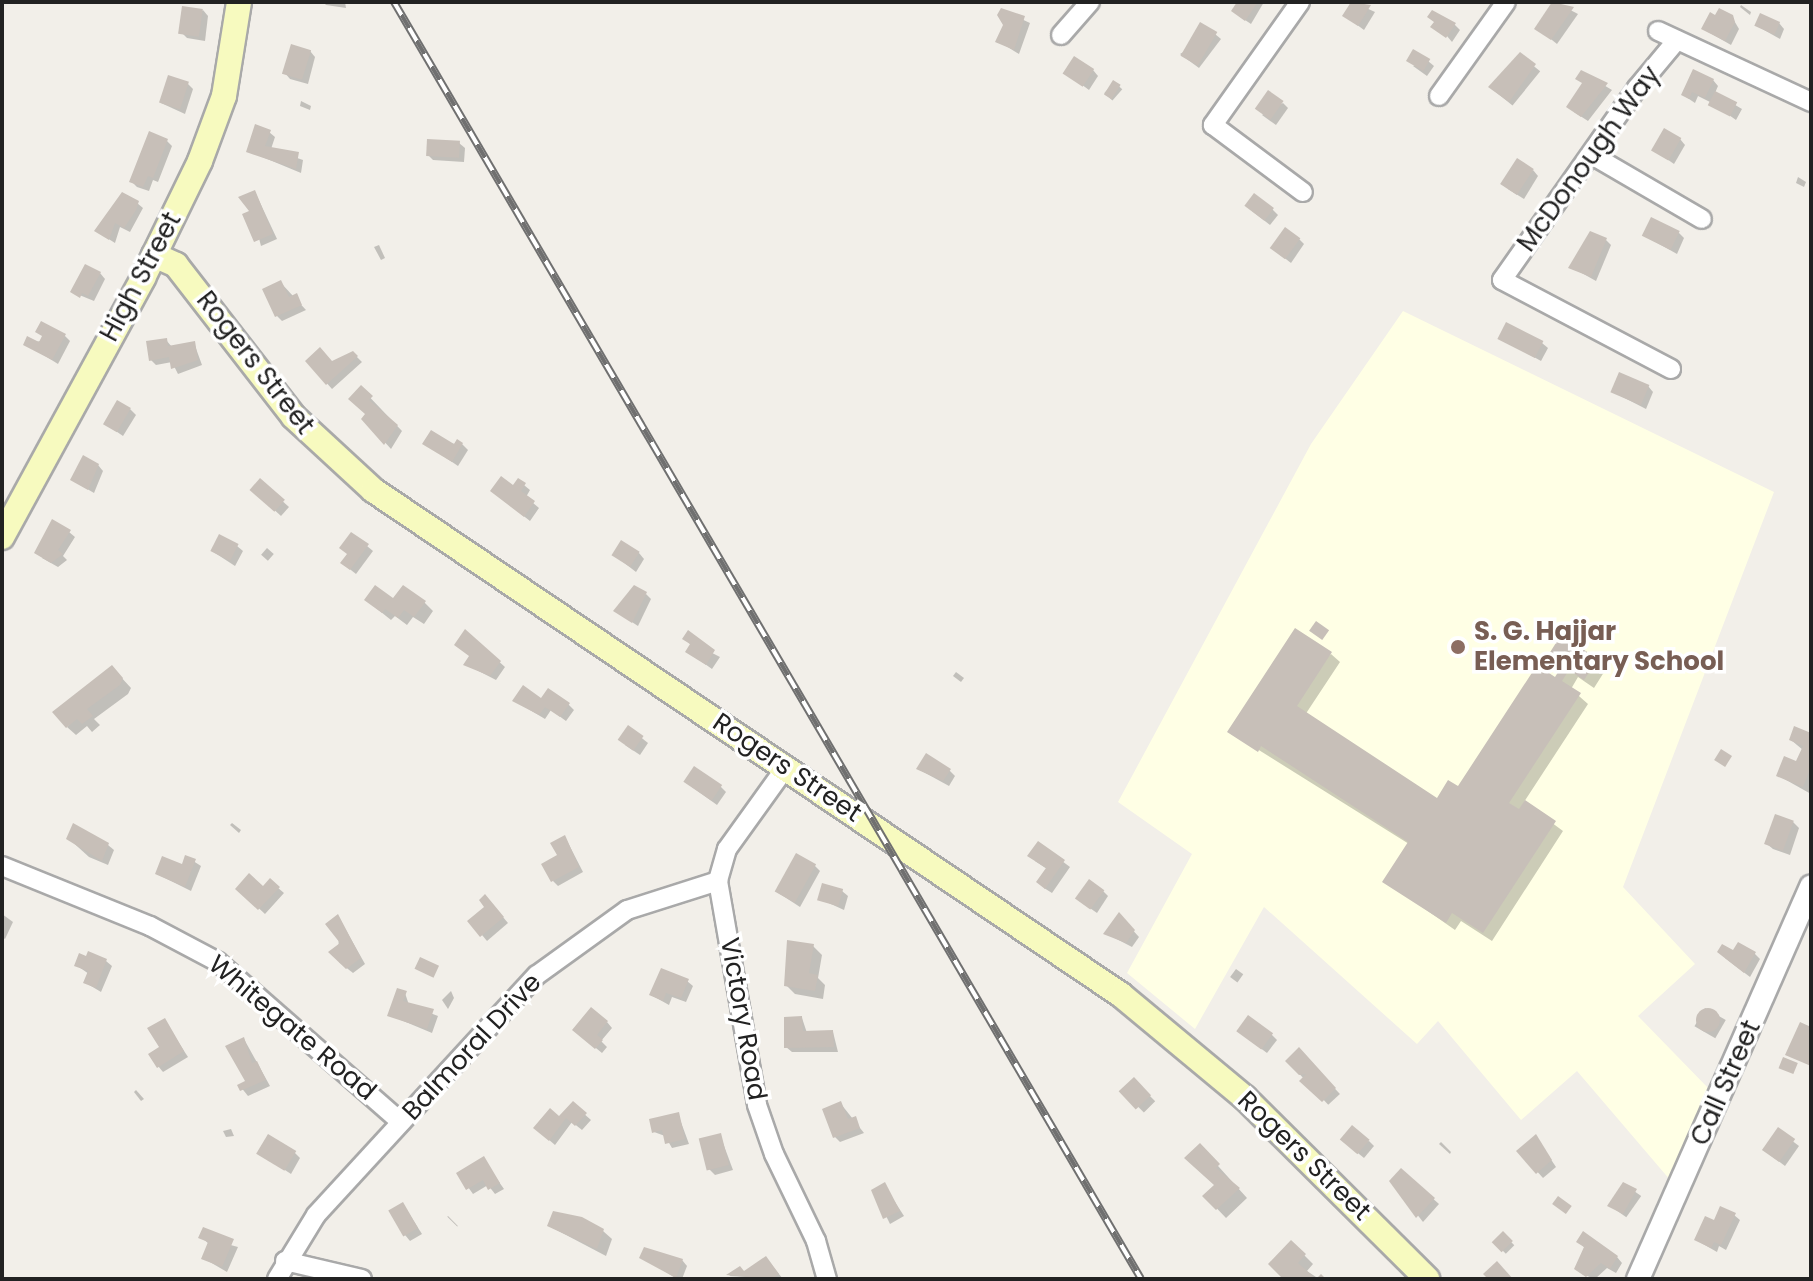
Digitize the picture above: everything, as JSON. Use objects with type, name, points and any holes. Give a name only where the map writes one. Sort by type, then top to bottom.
[{"type":"main road","name":"High Street","points":[[2,537],[154,255],[213,127],[229,73],[239,2]]},
{"type":"main road","name":"Rogers Street","points":[[154,255],[176,265],[294,417],[373,490],[1021,923],[1171,1034],[1282,1132],[1427,1279]]},
{"type":"street","points":[[1061,35],[1090,2]]},
{"type":"street","points":[[1300,2],[1213,125],[1303,192]]},
{"type":"street","points":[[1439,96],[1506,2]]},
{"type":"street","points":[[1658,31],[1811,102]]},
{"type":"street","name":"McDonough Way","points":[[1671,369],[1502,280],[1637,88],[1677,40]]},
{"type":"street","points":[[1592,155],[1702,219]]},
{"type":"street","name":"Victory Road","points":[[786,767],[727,849],[718,881],[757,1105],[774,1154],[816,1241],[827,1279]]},
{"type":"street","name":"Whitegate Road","points":[[2,866],[150,926],[218,962],[401,1122]]},
{"type":"street","name":"Balmoral Drive","points":[[277,1279],[285,1261],[316,1215],[516,995],[582,938],[649,900],[718,881]]},
{"type":"street","name":"Call Street","points":[[1638,1279],[1811,886]]},
{"type":"street","points":[[285,1261],[362,1279]]},
{"type":"shaded area","name":"S. G. Hajjar Elementary School","points":[[1403,311],[1774,492],[1623,887],[1695,964],[1638,1016],[1711,1091],[1671,1181],[1577,1071],[1521,1120],[1438,1021],[1417,1044],[1264,907],[1195,1029],[1127,973],[1192,854],[1118,802],[1311,444]]},
{"type":"building","points":[[1237,2],[1258,2],[1245,21],[1231,11]]},
{"type":"building","points":[[1351,2],[1371,5],[1358,26],[1342,16]]},
{"type":"building","points":[[1552,2],[1574,7],[1551,40],[1534,29]]},
{"type":"building","points":[[182,6],[203,9],[199,37],[178,34]]},
{"type":"building","points":[[1001,8],[1025,16],[1014,50],[995,42],[1003,25],[997,15]]},
{"type":"building","points":[[1719,8],[1733,15],[1735,22],[1725,41],[1701,29],[1710,12],[1715,15]]},
{"type":"building","points":[[1432,10],[1456,23],[1446,38],[1430,27],[1434,22],[1427,17]]},
{"type":"building","points":[[1760,13],[1780,22],[1774,35],[1754,26]]},
{"type":"building","points":[[1200,22],[1217,32],[1198,66],[1180,56]]},
{"type":"building","points":[[291,44],[311,50],[302,80],[282,74]]},
{"type":"building","points":[[1413,49],[1430,59],[1423,71],[1406,61]]},
{"type":"building","points":[[1520,52],[1536,64],[1509,102],[1488,87]]},
{"type":"building","points":[[1074,56],[1094,69],[1083,87],[1063,74]]},
{"type":"building","points":[[1693,69],[1714,79],[1705,98],[1692,92],[1689,99],[1681,95]]},
{"type":"building","points":[[1581,70],[1608,83],[1581,117],[1566,107],[1582,83],[1575,79]]},
{"type":"building","points":[[168,75],[189,82],[180,109],[159,103]]},
{"type":"building","points":[[1113,80],[1121,85],[1112,99],[1104,94]]},
{"type":"building","points":[[1268,90],[1284,101],[1270,120],[1255,109]]},
{"type":"building","points":[[1715,91],[1737,102],[1730,117],[1708,105]]},
{"type":"building","points":[[255,124],[271,130],[265,146],[299,152],[296,169],[246,152]]},
{"type":"building","points":[[1664,128],[1681,138],[1668,161],[1651,151]]},
{"type":"building","points":[[149,131],[168,139],[153,178],[148,176],[143,187],[129,182]]},
{"type":"building","points":[[427,139],[460,141],[459,158],[426,156]]},
{"type":"building","points":[[1517,158],[1534,169],[1517,195],[1500,184]]},
{"type":"building","points":[[255,190],[273,234],[254,242],[242,214],[249,211],[238,197]]},
{"type":"building","points":[[122,192],[139,201],[124,228],[115,223],[109,240],[94,231]]},
{"type":"building","points":[[1254,193],[1274,208],[1264,221],[1244,206]]},
{"type":"building","points":[[1651,217],[1680,231],[1671,250],[1642,236]]},
{"type":"building","points":[[1285,227],[1300,238],[1285,259],[1270,248]]},
{"type":"building","points":[[1590,231],[1607,238],[1591,277],[1568,268]]},
{"type":"building","points":[[85,264],[101,272],[88,296],[82,293],[80,298],[70,292]]},
{"type":"building","points":[[281,280],[289,297],[297,293],[302,305],[275,317],[262,289]]},
{"type":"building","points":[[41,321],[66,334],[52,360],[23,345],[27,336],[39,342],[42,336],[35,332]]},
{"type":"building","points":[[1506,322],[1543,341],[1535,358],[1497,339]]},
{"type":"building","points":[[167,338],[168,346],[195,341],[198,360],[171,369],[169,357],[149,361],[146,341]]},
{"type":"building","points":[[320,347],[332,361],[353,351],[358,356],[326,385],[305,361]]},
{"type":"building","points":[[1619,372],[1649,385],[1641,405],[1610,392]]},
{"type":"building","points":[[361,385],[373,396],[369,400],[398,425],[384,445],[361,419],[365,414],[348,399]]},
{"type":"building","points":[[117,400],[131,408],[117,432],[103,424]]},
{"type":"building","points":[[431,430],[454,444],[457,439],[463,443],[452,462],[422,444]]},
{"type":"building","points":[[83,455],[99,464],[88,490],[70,480]]},
{"type":"building","points":[[501,476],[513,485],[518,478],[526,483],[521,491],[535,501],[524,517],[490,491]]},
{"type":"building","points":[[260,478],[285,500],[274,512],[250,490]]},
{"type":"building","points":[[52,519],[71,530],[58,550],[63,554],[51,563],[34,553]]},
{"type":"building","points":[[351,532],[369,544],[350,570],[340,563],[347,554],[339,548]]},
{"type":"building","points":[[219,534],[239,544],[230,561],[210,551]]},
{"type":"building","points":[[621,540],[640,552],[630,567],[611,555]]},
{"type":"building","points":[[375,585],[393,598],[403,585],[426,601],[414,617],[404,610],[398,618],[385,609],[382,613],[364,600]]},
{"type":"building","points":[[634,585],[647,592],[632,623],[613,611]]},
{"type":"building","points":[[1316,621],[1329,630],[1322,640],[1309,631]]},
{"type":"building","points":[[1295,628],[1332,652],[1297,706],[1437,798],[1448,780],[1458,786],[1537,665],[1555,677],[1562,666],[1547,657],[1561,635],[1598,659],[1584,680],[1569,670],[1562,681],[1581,693],[1509,803],[1519,809],[1525,800],[1556,821],[1483,933],[1452,913],[1446,923],[1382,882],[1408,842],[1261,746],[1258,752],[1227,732]]},
{"type":"building","points":[[465,629],[501,661],[490,676],[463,665],[469,656],[454,645]]},
{"type":"building","points":[[688,630],[715,650],[706,665],[685,652],[690,644],[682,639]]},
{"type":"building","points":[[112,665],[123,678],[120,685],[87,709],[93,716],[82,724],[77,719],[66,728],[52,712]]},
{"type":"building","points":[[523,685],[541,698],[548,688],[570,703],[560,717],[545,707],[539,715],[512,701]]},
{"type":"building","points":[[628,725],[644,736],[633,751],[618,740]]},
{"type":"building","points":[[1794,726],[1811,733],[1811,767],[1803,787],[1776,776],[1784,756],[1796,761],[1803,746],[1789,740]]},
{"type":"building","points":[[1721,749],[1732,756],[1725,767],[1714,760]]},
{"type":"building","points":[[926,753],[951,769],[943,781],[916,769]]},
{"type":"building","points":[[694,766],[722,785],[712,801],[683,782]]},
{"type":"building","points":[[1775,814],[1794,821],[1783,851],[1764,844]]},
{"type":"building","points":[[73,823],[109,843],[102,861],[66,839]]},
{"type":"building","points":[[565,835],[579,867],[551,882],[541,864],[557,855],[550,843]]},
{"type":"building","points":[[1038,841],[1065,860],[1045,889],[1036,882],[1046,868],[1027,856]]},
{"type":"building","points":[[796,853],[816,864],[795,903],[775,891]]},
{"type":"building","points":[[185,855],[196,859],[185,887],[155,874],[162,856],[182,864]]},
{"type":"building","points":[[249,873],[263,886],[270,878],[280,887],[258,910],[235,889]]},
{"type":"building","points":[[1089,879],[1104,890],[1090,910],[1075,898]]},
{"type":"building","points":[[822,883],[843,889],[838,906],[817,900]]},
{"type":"building","points":[[485,894],[504,917],[480,937],[467,921],[484,907],[479,900]]},
{"type":"building","points":[[1119,912],[1135,930],[1126,943],[1103,934]]},
{"type":"building","points":[[338,914],[361,958],[346,969],[328,952],[340,943],[325,924]]},
{"type":"building","points":[[787,940],[814,944],[809,973],[818,975],[815,991],[784,986]]},
{"type":"building","points":[[1738,942],[1756,952],[1744,973],[1717,952],[1722,944],[1733,950]]},
{"type":"building","points":[[88,951],[107,959],[96,988],[83,983],[88,971],[74,966],[79,953],[86,956]]},
{"type":"building","points":[[420,957],[439,966],[434,978],[415,969]]},
{"type":"building","points":[[661,968],[689,979],[681,998],[666,993],[663,1001],[649,995]]},
{"type":"building","points":[[397,988],[407,991],[403,1001],[434,1009],[427,1029],[387,1016]]},
{"type":"building","points":[[591,1007],[608,1021],[597,1035],[603,1040],[595,1049],[572,1030]]},
{"type":"building","points":[[1708,1008],[1717,1011],[1720,1020],[1717,1029],[1708,1032],[1699,1029],[1696,1020],[1699,1011]]},
{"type":"building","points":[[1248,1015],[1273,1033],[1261,1049],[1236,1031]]},
{"type":"building","points":[[802,1016],[803,1031],[833,1030],[834,1047],[784,1048],[784,1017]]},
{"type":"building","points":[[165,1018],[184,1051],[157,1068],[148,1054],[159,1047],[147,1028]]},
{"type":"building","points":[[1800,1022],[1811,1027],[1811,1066],[1785,1055]]},
{"type":"building","points":[[244,1037],[252,1063],[257,1061],[266,1080],[240,1091],[237,1085],[245,1081],[225,1046]]},
{"type":"building","points":[[1299,1047],[1336,1088],[1322,1102],[1299,1081],[1306,1074],[1299,1075],[1285,1061]]},
{"type":"building","points":[[1783,1057],[1798,1063],[1793,1074],[1779,1068]]},
{"type":"building","points":[[1134,1077],[1151,1095],[1136,1110],[1119,1091]]},
{"type":"building","points":[[573,1101],[587,1113],[575,1126],[566,1118],[549,1141],[533,1128],[550,1108],[559,1116]]},
{"type":"building","points":[[841,1101],[848,1119],[856,1116],[860,1128],[833,1138],[822,1109]]},
{"type":"building","points":[[679,1112],[685,1139],[665,1144],[662,1130],[652,1133],[649,1119]]},
{"type":"building","points":[[1352,1125],[1370,1140],[1357,1154],[1340,1140]]},
{"type":"building","points":[[1778,1127],[1795,1139],[1779,1162],[1762,1150]]},
{"type":"building","points":[[721,1133],[729,1165],[707,1171],[699,1139]]},
{"type":"building","points":[[268,1134],[296,1151],[284,1171],[256,1154]]},
{"type":"building","points":[[1536,1134],[1552,1160],[1536,1174],[1516,1151]]},
{"type":"building","points":[[1200,1143],[1220,1164],[1216,1168],[1240,1188],[1216,1210],[1202,1196],[1214,1185],[1184,1158]]},
{"type":"building","points":[[484,1156],[500,1183],[488,1190],[483,1180],[466,1190],[456,1173]]},
{"type":"building","points":[[1401,1168],[1435,1198],[1416,1218],[1389,1181]]},
{"type":"building","points":[[885,1182],[900,1211],[883,1219],[871,1190]]},
{"type":"building","points":[[1623,1182],[1637,1189],[1623,1214],[1607,1206]]},
{"type":"building","points":[[1558,1196],[1572,1206],[1566,1214],[1552,1204]]},
{"type":"building","points":[[403,1202],[418,1228],[403,1236],[388,1210]]},
{"type":"building","points":[[1720,1206],[1736,1213],[1721,1245],[1714,1242],[1711,1248],[1694,1240],[1705,1216],[1714,1220]]},
{"type":"building","points":[[553,1211],[582,1217],[604,1229],[597,1249],[547,1226]]},
{"type":"building","points":[[203,1227],[234,1239],[222,1267],[201,1259],[208,1242],[198,1238]]},
{"type":"building","points":[[1503,1231],[1513,1241],[1502,1252],[1492,1242]]},
{"type":"building","points":[[1583,1231],[1618,1256],[1610,1269],[1601,1263],[1586,1277],[1574,1269],[1584,1247],[1576,1242]]},
{"type":"building","points":[[1291,1240],[1306,1254],[1298,1263],[1316,1279],[1283,1279],[1268,1264]]},
{"type":"building","points":[[644,1247],[683,1259],[676,1278],[639,1258]]},
{"type":"building","points":[[766,1256],[779,1274],[772,1279],[726,1275],[740,1266],[744,1271]]},
{"type":"building","points":[[1497,1261],[1513,1279],[1488,1279],[1483,1274]]},
{"type":"railway","points":[[394,2],[1141,1279]]},
{"type":"place","name":"S. G. Hajjar Elementary School","points":[[1458,647]]}]
